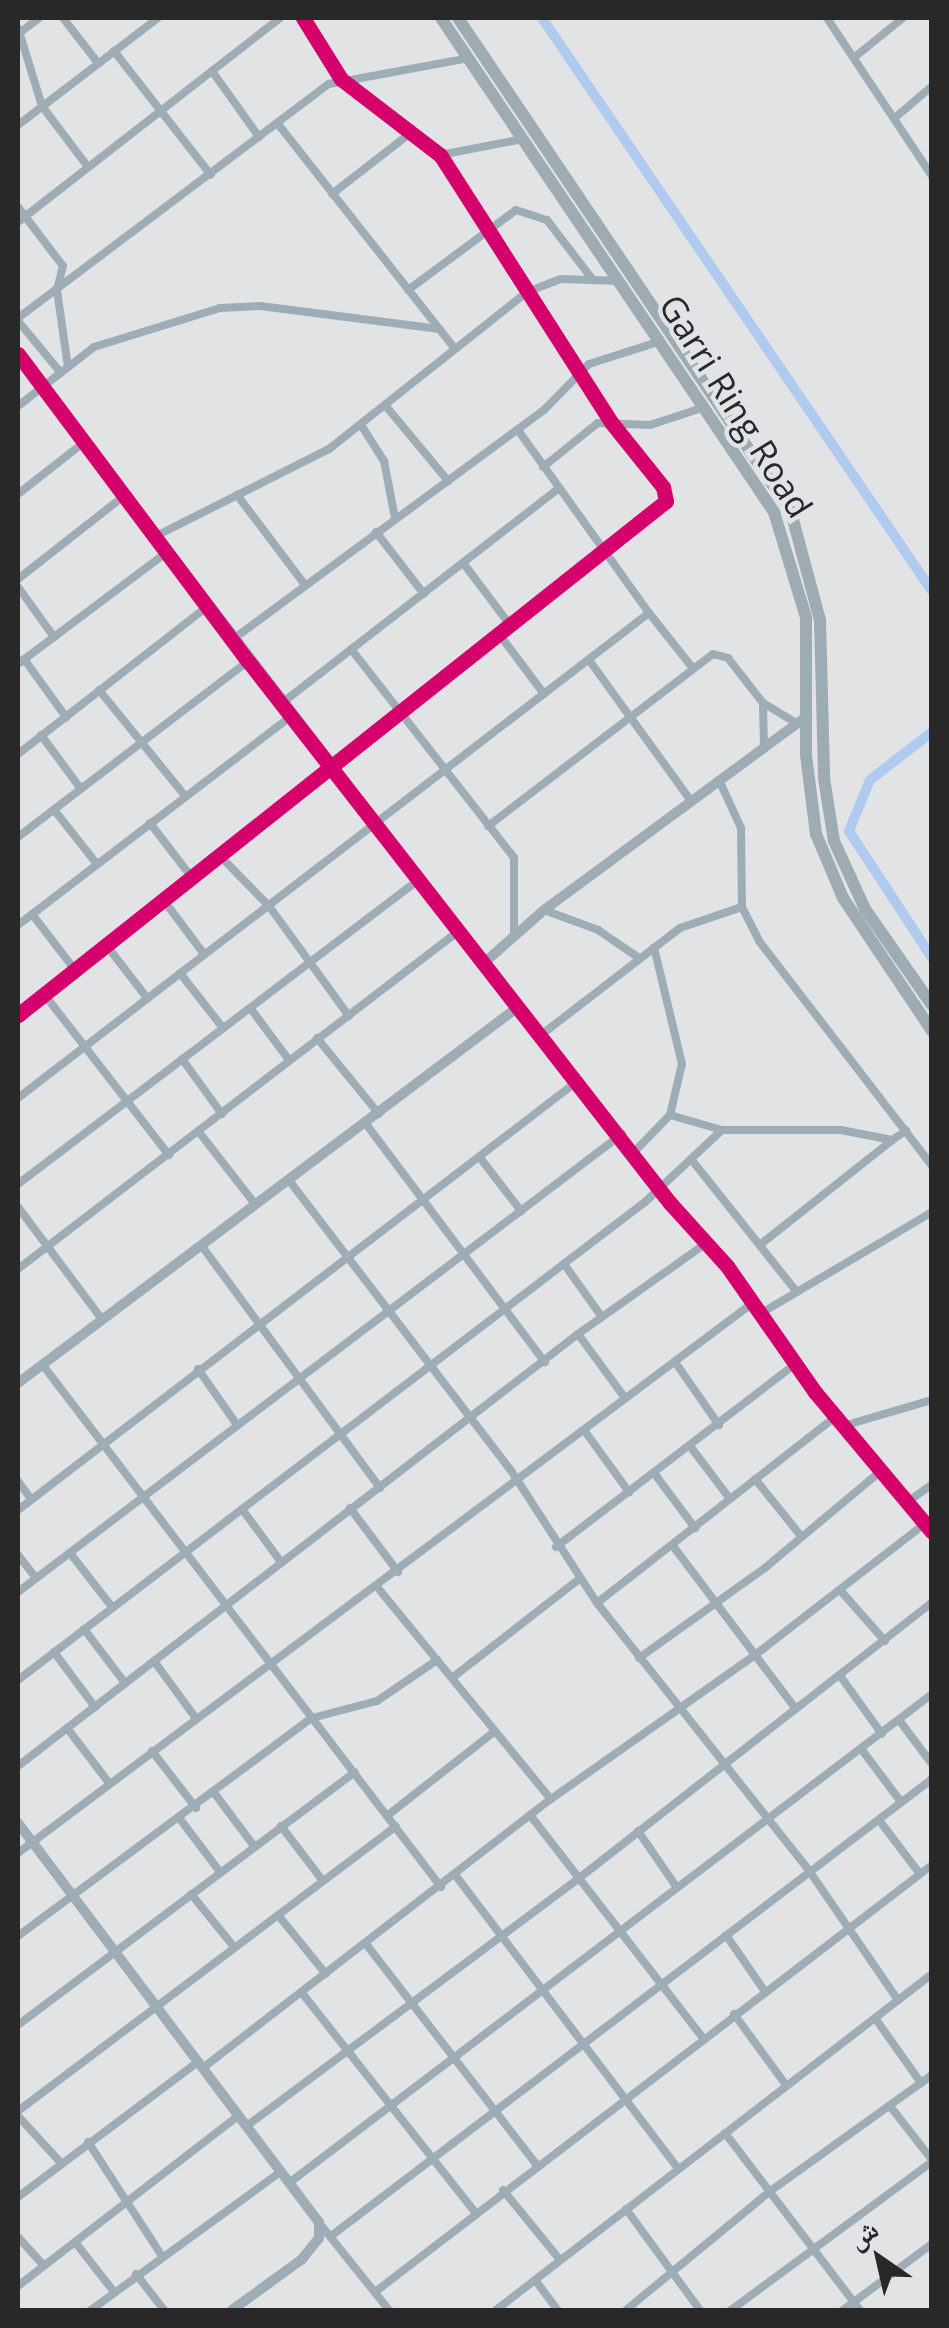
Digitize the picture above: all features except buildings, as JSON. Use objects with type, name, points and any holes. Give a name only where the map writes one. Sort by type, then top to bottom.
[{"type":"highway","name":"Garri Ring Road","points":[[441,18],[774,512],[793,558],[806,617],[802,720],[811,808],[824,860],[932,1031]]},
{"type":"highway","name":"Garri Ring Road","points":[[458,18],[792,512],[820,620],[824,778],[834,841],[865,908],[932,1005]]},
{"type":"street","points":[[39,18],[18,31],[42,106],[88,167]]},
{"type":"street","points":[[64,18],[98,63]]},
{"type":"street","points":[[18,125],[158,18]]},
{"type":"street","points":[[21,219],[280,18]]},
{"type":"street","points":[[18,1014],[222,858],[667,496],[612,422],[440,155],[341,79],[303,18]]},
{"type":"street","points":[[827,18],[856,56],[932,176]]},
{"type":"street","points":[[856,56],[903,18]]},
{"type":"street","points":[[114,52],[211,175]]},
{"type":"street","points":[[60,374],[18,319],[341,79],[426,70],[468,58]]},
{"type":"street","points":[[212,71],[259,138]]},
{"type":"street","points":[[896,117],[932,86]]},
{"type":"street","points":[[278,124],[452,345]]},
{"type":"street","points":[[332,194],[409,134]]},
{"type":"street","points":[[440,155],[523,138]]},
{"type":"street","points":[[18,208],[21,219],[64,266],[57,290],[68,366]]},
{"type":"street","points":[[408,290],[516,210],[539,215],[593,280]]},
{"type":"street","points":[[154,537],[306,462],[361,425],[452,345],[528,292],[561,279],[620,282]]},
{"type":"street","points":[[18,406],[94,346],[220,308],[260,306],[440,329]]},
{"type":"street","points":[[232,640],[518,430],[606,355],[661,342]]},
{"type":"street","points":[[18,354],[248,661],[622,1134],[658,1188],[706,1244],[835,1418],[929,1528],[551,1799],[302,1993],[88,2142],[18,2197]]},
{"type":"street","points":[[384,405],[448,481]]},
{"type":"street","points":[[543,467],[590,427],[612,422],[650,425],[705,407]]},
{"type":"street","points":[[361,425],[384,461],[395,518]]},
{"type":"street","points":[[518,430],[602,552],[692,667]]},
{"type":"street","points":[[18,494],[83,443]]},
{"type":"street","points":[[282,703],[557,490]]},
{"type":"street","points":[[236,495],[305,585]]},
{"type":"street","points":[[18,578],[124,496]]},
{"type":"street","points":[[376,532],[424,594]]},
{"type":"street","points":[[66,716],[21,662],[166,553]]},
{"type":"street","points":[[464,564],[510,625]]},
{"type":"street","points":[[18,587],[54,637]]},
{"type":"street","points":[[18,754],[207,607]]},
{"type":"street","points":[[18,1098],[649,614]]},
{"type":"street","points":[[499,634],[544,694]]},
{"type":"street","points":[[351,649],[442,771],[514,858],[514,937]]},
{"type":"street","points":[[488,826],[692,667],[721,654],[763,703],[802,720]]},
{"type":"street","points":[[589,660],[691,801]]},
{"type":"street","points":[[18,834],[55,810],[248,661]]},
{"type":"street","points":[[99,690],[185,796]]},
{"type":"street","points":[[763,703],[764,747]]},
{"type":"street","points":[[18,925],[292,716]]},
{"type":"street","points":[[485,962],[544,910],[802,720]]},
{"type":"street","points":[[42,735],[81,790]]},
{"type":"street","points":[[719,780],[741,828],[742,908],[788,984],[932,1166]]},
{"type":"street","points":[[55,810],[96,864]]},
{"type":"street","points":[[150,823],[194,879]]},
{"type":"street","points":[[222,858],[269,906],[349,1016]]},
{"type":"street","points":[[18,1184],[420,878]]},
{"type":"street","points":[[165,902],[204,954]]},
{"type":"street","points":[[541,1035],[639,958],[695,920],[742,908]]},
{"type":"street","points":[[544,910],[598,930],[639,958]]},
{"type":"street","points":[[32,914],[75,970]]},
{"type":"street","points":[[18,1269],[460,930]]},
{"type":"street","points":[[108,946],[147,998]]},
{"type":"street","points":[[635,1151],[670,1115],[681,1051],[654,947]]},
{"type":"street","points":[[180,973],[222,1028]]},
{"type":"street","points":[[44,994],[169,1156]]},
{"type":"street","points":[[20,1377],[366,1124],[518,1007]]},
{"type":"street","points":[[251,1008],[289,1060]]},
{"type":"street","points":[[317,1038],[379,1114]]},
{"type":"street","points":[[182,1059],[222,1114]]},
{"type":"street","points":[[18,1510],[99,1444],[481,1159],[579,1080]]},
{"type":"street","points":[[670,1115],[722,1130],[842,1130],[892,1140]]},
{"type":"street","points":[[366,1124],[426,1198],[545,1362]]},
{"type":"street","points":[[18,1680],[564,1264],[722,1130]]},
{"type":"street","points":[[199,1132],[255,1204]]},
{"type":"street","points":[[761,1244],[906,1132]]},
{"type":"street","points":[[18,1592],[622,1134]]},
{"type":"street","points":[[691,1158],[796,1291]]},
{"type":"street","points":[[481,1159],[521,1211]]},
{"type":"street","points":[[288,1179],[518,1482],[556,1546],[678,1711],[725,1762],[810,1872],[898,2000]]},
{"type":"street","points":[[18,1207],[101,1318]]},
{"type":"street","points":[[758,1314],[932,1212]]},
{"type":"street","points":[[18,1766],[350,1508],[473,1421],[578,1334],[706,1244]]},
{"type":"street","points":[[201,1245],[380,1488]]},
{"type":"street","points":[[564,1264],[602,1317]]},
{"type":"street","points":[[18,1853],[267,1664],[378,1588],[750,1305]]},
{"type":"street","points":[[578,1334],[626,1398]]},
{"type":"street","points":[[674,1362],[719,1424]]},
{"type":"street","points":[[42,1364],[182,1554],[441,1887]]},
{"type":"street","points":[[556,1546],[794,1364]]},
{"type":"street","points":[[198,1369],[238,1425]]},
{"type":"street","points":[[843,1426],[932,1400]]},
{"type":"street","points":[[597,1603],[835,1418]]},
{"type":"street","points":[[584,1430],[629,1492]]},
{"type":"street","points":[[690,1446],[730,1499]]},
{"type":"street","points":[[639,1658],[882,1470]]},
{"type":"street","points":[[654,1473],[696,1528]]},
{"type":"street","points":[[755,1479],[801,1536]]},
{"type":"street","points":[[18,1482],[31,1499]]},
{"type":"street","points":[[909,1501],[932,1484]]},
{"type":"street","points":[[350,1508],[398,1572]]},
{"type":"street","points":[[242,1509],[282,1562]]},
{"type":"street","points":[[673,1546],[796,1708]]},
{"type":"street","points":[[70,1553],[112,1607]]},
{"type":"street","points":[[18,1555],[36,1578]]},
{"type":"street","points":[[452,1678],[580,1579]]},
{"type":"street","points":[[378,1588],[551,1799]]},
{"type":"street","points":[[840,1590],[885,1642]]},
{"type":"street","points":[[248,2126],[578,1879],[796,1708],[842,1677],[932,1602]]},
{"type":"street","points":[[84,1630],[125,1684]]},
{"type":"street","points":[[54,1652],[95,1707]]},
{"type":"street","points":[[18,1936],[215,1794],[312,1718],[378,1702],[437,1660]]},
{"type":"street","points":[[154,1661],[195,1717]]},
{"type":"street","points":[[18,1663],[26,1674]]},
{"type":"street","points":[[842,1677],[882,1734]]},
{"type":"street","points":[[289,2182],[932,1694]]},
{"type":"street","points":[[899,1720],[932,1764]]},
{"type":"street","points":[[66,1728],[109,1783]]},
{"type":"street","points":[[388,1815],[495,1731]]},
{"type":"street","points":[[862,1750],[901,1802]]},
{"type":"street","points":[[152,1751],[196,1808]]},
{"type":"street","points":[[18,2025],[355,1772]]},
{"type":"street","points":[[331,2236],[497,2114],[932,1779]]},
{"type":"street","points":[[215,1794],[254,1846]]},
{"type":"street","points":[[530,1815],[704,2040]]},
{"type":"street","points":[[180,1819],[220,1872]]},
{"type":"street","points":[[879,1820],[920,1874]]},
{"type":"street","points":[[18,1823],[388,2310]]},
{"type":"street","points":[[280,1826],[323,1881]]},
{"type":"street","points":[[61,2163],[18,2113],[396,1826]]},
{"type":"street","points":[[638,1831],[676,1886]]},
{"type":"street","points":[[375,2292],[474,2211],[932,1865]]},
{"type":"street","points":[[456,1876],[678,2169]]},
{"type":"street","points":[[191,1894],[234,1948]]},
{"type":"street","points":[[278,1916],[326,1974]]},
{"type":"street","points":[[726,1935],[764,1990]]},
{"type":"street","points":[[366,1944],[537,2165]]},
{"type":"street","points":[[496,2310],[932,1974]]},
{"type":"street","points":[[302,1993],[474,2211]]},
{"type":"street","points":[[734,2014],[786,2085]]},
{"type":"street","points":[[875,2018],[921,2083]]},
{"type":"street","points":[[626,2310],[769,2192],[932,2076]]},
{"type":"street","points":[[731,2310],[932,2161],[890,2106]]},
{"type":"street","points":[[18,2286],[240,2114]]},
{"type":"street","points":[[724,2133],[860,2310]]},
{"type":"street","points":[[88,2142],[162,2256]]},
{"type":"street","points":[[91,2310],[280,2172]]},
{"type":"street","points":[[502,2190],[560,2260]]},
{"type":"street","points":[[626,2209],[700,2310]]},
{"type":"street","points":[[232,2310],[301,2260],[319,2238],[318,2222]]},
{"type":"street","points":[[18,2236],[42,2264]]},
{"type":"street","points":[[75,2242],[114,2292]]},
{"type":"street","points":[[843,2310],[932,2244]]},
{"type":"street","points":[[136,2274],[164,2310]]},
{"type":"street","points":[[535,2280],[558,2310]]},
{"type":"waterway","points":[[542,18],[932,591]]},
{"type":"waterway","points":[[932,732],[870,780],[849,831],[932,958]]},
{"type":"cycle path","points":[[18,1015],[666,501],[663,487],[611,422],[440,155],[341,79],[303,18]]},
{"type":"cycle path","points":[[18,354],[248,661],[670,1203],[727,1266],[815,1392],[932,1532]]}]
